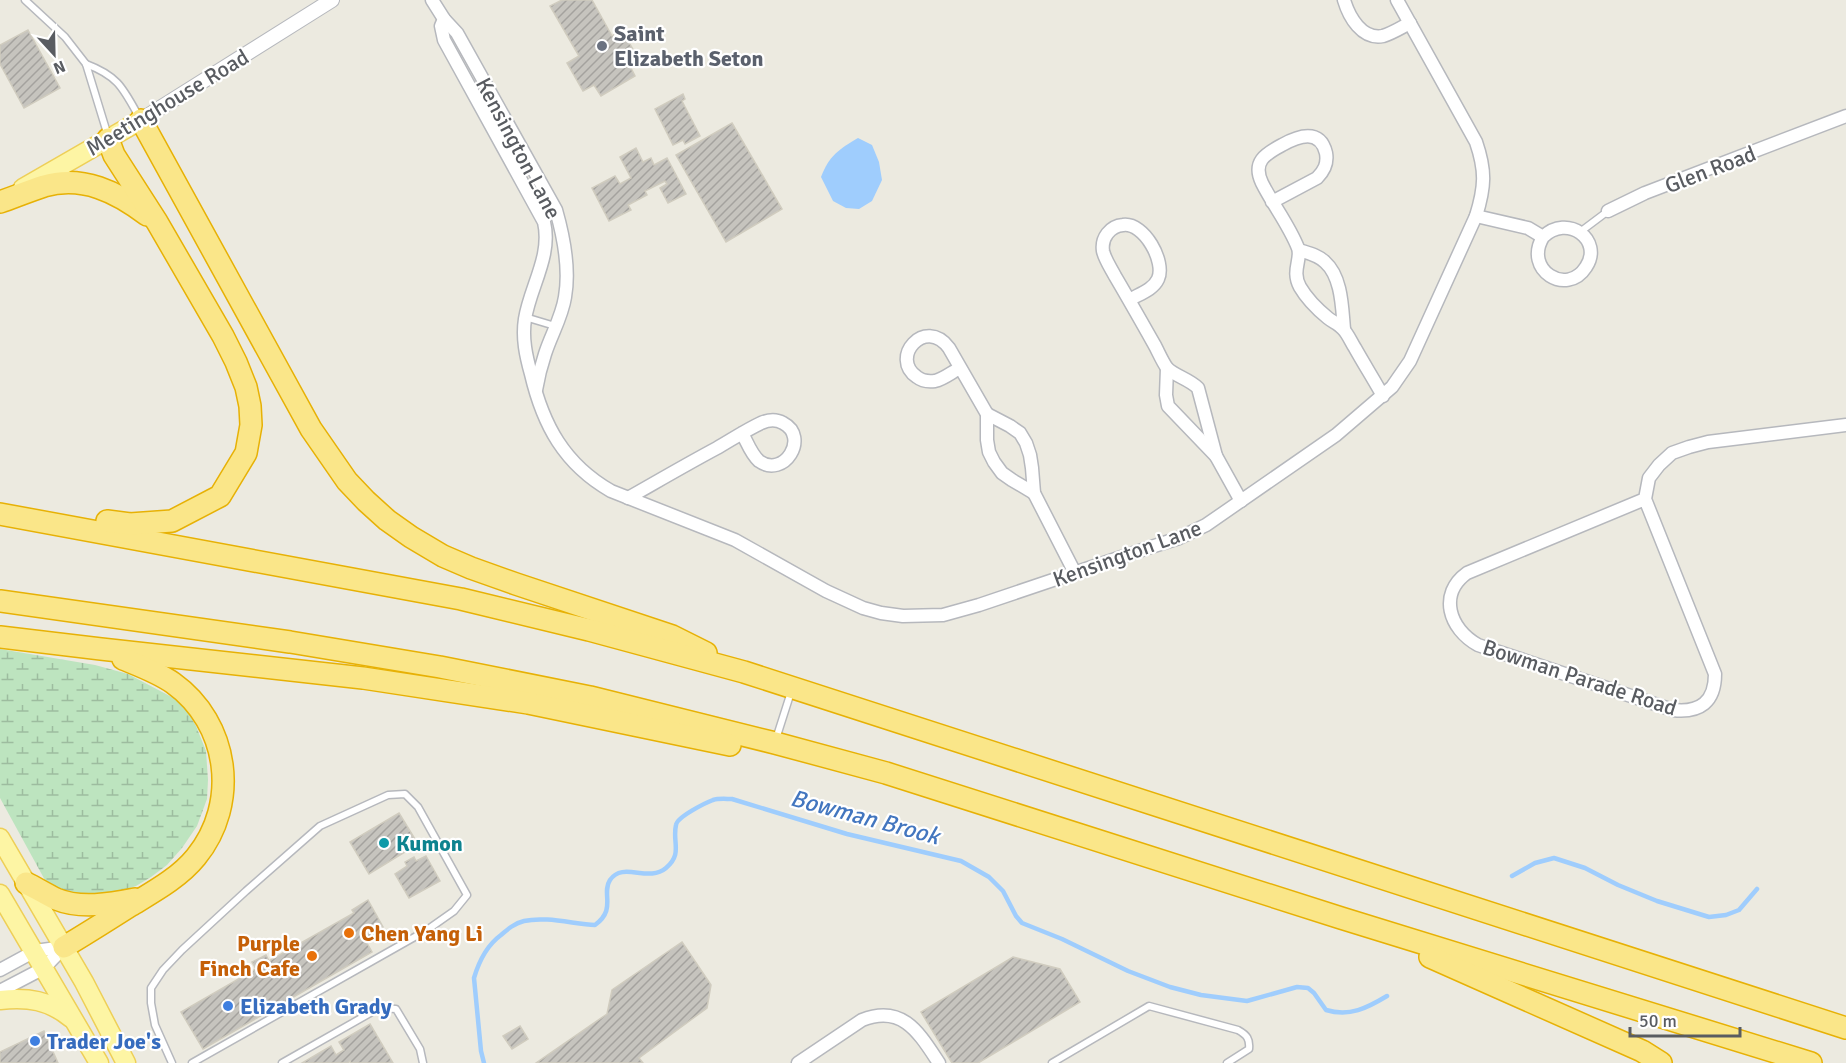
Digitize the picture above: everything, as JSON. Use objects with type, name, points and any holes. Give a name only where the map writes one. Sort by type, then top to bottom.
[{"type":"highway","points":[[141,120],[311,429],[347,481],[366,501],[387,520],[442,556],[516,584],[672,636],[744,672]]},
{"type":"highway","points":[[0,504],[43,513],[130,524],[172,521],[220,496],[246,453],[251,425],[246,387],[223,336],[157,222],[114,155],[108,139]]},
{"type":"highway","points":[[0,201],[45,186],[79,183],[112,192],[128,200],[157,222]]},
{"type":"highway","points":[[0,514],[461,599],[589,630],[744,672],[1846,1028]]},
{"type":"highway","points":[[0,601],[290,642],[440,667],[590,697],[775,743],[886,773],[1341,918],[1811,1063]]},
{"type":"highway","points":[[0,637],[363,678],[528,703],[827,766],[886,773]]},
{"type":"highway","points":[[64,947],[178,875],[197,856],[214,829],[222,801],[224,774],[220,752],[213,728],[199,707],[174,684],[154,671],[100,649]]},
{"type":"highway","points":[[26,883],[56,899],[74,904],[117,903],[145,897]]},
{"type":"highway","points":[[1341,918],[1642,1051],[1661,1063]]},
{"type":"main road","name":"Meetinghouse Road","points":[[0,201],[141,120]]},
{"type":"main road","points":[[0,838],[64,947],[126,1063]]},
{"type":"main road","points":[[0,894],[99,1063]]},
{"type":"main road","points":[[0,1000],[36,1000],[58,1008],[75,1021]]},
{"type":"street","name":"Meetinghouse Road","points":[[141,120],[332,0]]},
{"type":"street","name":"Kensington Lane","points":[[432,0],[460,39],[556,210],[564,245],[566,295],[544,357],[535,391]]},
{"type":"street","points":[[1344,0],[1354,22],[1366,33],[1374,36],[1389,34],[1410,23]]},
{"type":"street","name":"Kensington Lane","points":[[444,19],[441,26],[447,46],[522,180],[546,230],[541,267],[525,317],[524,339],[535,391],[548,424],[567,455],[580,470],[611,491],[726,535],[844,601],[881,613],[903,616],[943,615],[979,605],[1179,538],[1206,525],[1336,435],[1383,396],[1399,378],[1410,361],[1476,216],[1482,197],[1484,168],[1476,142],[1397,0]]},
{"type":"street","name":"Glen Road","points":[[1608,211],[1645,193],[1846,116]]},
{"type":"street","points":[[1272,202],[1317,178],[1326,165],[1327,157],[1322,143],[1302,135],[1294,137],[1266,153],[1262,159],[1259,174],[1272,202],[1299,250],[1296,276],[1302,291],[1317,309],[1344,329],[1383,396]]},
{"type":"street","points":[[1476,216],[1528,228],[1543,237]]},
{"type":"street","points":[[1129,300],[1153,286],[1158,280],[1160,266],[1145,234],[1132,225],[1124,224],[1116,226],[1106,236],[1103,250],[1105,257],[1129,300],[1167,368],[1198,388],[1216,456]]},
{"type":"street","points":[[1560,227],[1580,232],[1589,245],[1589,260],[1581,273],[1567,279],[1551,277],[1540,266],[1537,251],[1543,237],[1550,230],[1560,227]]},
{"type":"street","points":[[1299,250],[1318,256],[1329,266],[1341,297],[1344,329]]},
{"type":"street","points":[[960,368],[940,379],[925,381],[918,378],[908,366],[908,351],[912,344],[924,337],[939,338],[949,348],[987,414],[987,440],[994,462],[1002,472],[1034,493]]},
{"type":"street","points":[[1167,368],[1168,406],[1216,456],[1241,501]]},
{"type":"street","points":[[987,414],[1020,433],[1026,443],[1032,461],[1034,493],[1075,573]]},
{"type":"street","points":[[1645,499],[1649,478],[1672,453],[1708,442],[1846,425]]},
{"type":"street","points":[[628,498],[742,433]]},
{"type":"street","name":"Bowman Parade Road","points":[[1645,499],[1715,674],[1712,693],[1707,702],[1700,707],[1692,710],[1673,710],[1478,645],[1468,640],[1459,630],[1451,611],[1450,599],[1457,580],[1467,573],[1645,499]]},
{"type":"street","points":[[0,970],[35,951],[64,947]]},
{"type":"street","points":[[0,991],[44,968],[64,947]]},
{"type":"street","points":[[798,1063],[873,1015],[893,1016],[912,1025],[939,1063]]},
{"type":"lane","points":[[25,0],[65,37],[86,64],[108,139]]},
{"type":"lane","points":[[447,46],[460,39]]},
{"type":"lane","points":[[86,64],[115,79],[141,120]]},
{"type":"lane","points":[[522,180],[536,173]]},
{"type":"lane","name":"Glen Road","points":[[1580,232],[1608,211]]},
{"type":"lane","points":[[525,317],[555,326]]},
{"type":"lane","points":[[775,743],[792,688]]},
{"type":"lane","points":[[172,1063],[155,1024],[150,1003],[151,988],[163,970],[246,891],[320,826],[388,795],[405,794],[418,807],[467,895],[454,911],[427,930],[192,1063]]},
{"type":"lane","points":[[1052,1063],[1149,1006],[1246,1034],[1250,1042],[1249,1049],[1227,1063]]},
{"type":"lane","points":[[282,1063],[379,1008],[389,1008],[396,1009],[420,1049],[423,1063]]},
{"type":"green space","points":[[0,649],[95,665],[128,674],[183,703],[206,751],[207,799],[197,826],[182,848],[167,865],[151,877],[136,886],[107,896],[72,896],[46,882],[0,798]]},
{"type":"water","points":[[858,138],[872,145],[879,162],[882,180],[872,201],[859,209],[846,208],[833,201],[821,177],[835,154]]},
{"type":"building","name":"Saint Elizabeth Seton","points":[[562,0],[592,0],[612,36],[622,30],[639,60],[630,66],[635,76],[601,96],[594,85],[583,91],[567,63],[579,56],[550,6]]},
{"type":"building","points":[[28,30],[60,88],[24,108],[0,64],[0,45]]},
{"type":"building","points":[[683,94],[685,99],[682,101],[700,136],[685,144],[683,140],[673,145],[655,109]]},
{"type":"building","points":[[732,123],[782,209],[726,242],[676,155]]},
{"type":"building","points":[[636,148],[643,162],[651,158],[654,165],[667,158],[686,194],[668,203],[660,188],[667,184],[665,181],[645,191],[647,195],[628,205],[631,210],[609,221],[592,188],[615,176],[620,184],[631,178],[620,157]]},
{"type":"building","name":"Kumon","points":[[399,813],[418,844],[369,874],[350,842]]},
{"type":"building","points":[[426,856],[440,881],[409,898],[395,874],[407,866],[405,862],[414,857],[416,861]]},
{"type":"building","points":[[368,900],[383,927],[374,932],[377,937],[367,943],[372,952],[203,1049],[181,1012],[256,969],[252,962],[266,955],[269,961],[354,913],[352,910]]},
{"type":"building","points":[[682,942],[711,985],[707,1008],[639,1058],[643,1063],[536,1063],[607,1014],[612,990]]},
{"type":"building","points":[[1013,957],[1060,969],[1080,1002],[978,1063],[952,1063],[921,1012]]},
{"type":"building","points":[[370,1024],[393,1063],[351,1063],[350,1061],[348,1063],[302,1063],[331,1046],[336,1055],[344,1050],[339,1042]]},
{"type":"building","points":[[520,1026],[528,1039],[512,1049],[503,1036]]},
{"type":"building","name":"Trader Joe's","points":[[44,1031],[58,1063],[0,1063],[0,1052]]},
{"type":"waterway","name":"Bowman Brook","points":[[484,1063],[474,978],[491,944],[512,927],[524,921],[550,920],[595,925],[605,913],[610,880],[622,872],[651,874],[666,868],[676,853],[675,831],[678,822],[698,807],[720,799],[732,799],[847,834],[961,861],[989,877],[1003,891],[1022,923],[1062,939],[1128,971],[1170,987],[1201,995],[1247,1001],[1297,987],[1308,988],[1326,1010],[1335,1012],[1351,1012],[1365,1008],[1387,996]]},
{"type":"waterway","points":[[1512,876],[1535,863],[1554,858],[1585,868],[1657,901],[1709,917],[1726,915],[1739,910],[1757,889]]},
{"type":"place","name":"Saint Elizabeth Seton","points":[[602,46]]},
{"type":"place","name":"Kumon","points":[[384,843]]},
{"type":"place","name":"Chen Yang Li","points":[[349,933]]},
{"type":"place","name":"Purple Finch Cafe","points":[[312,956]]},
{"type":"place","name":"Elizabeth Grady","points":[[228,1006]]},
{"type":"place","name":"Trader Joe's","points":[[35,1041]]}]
